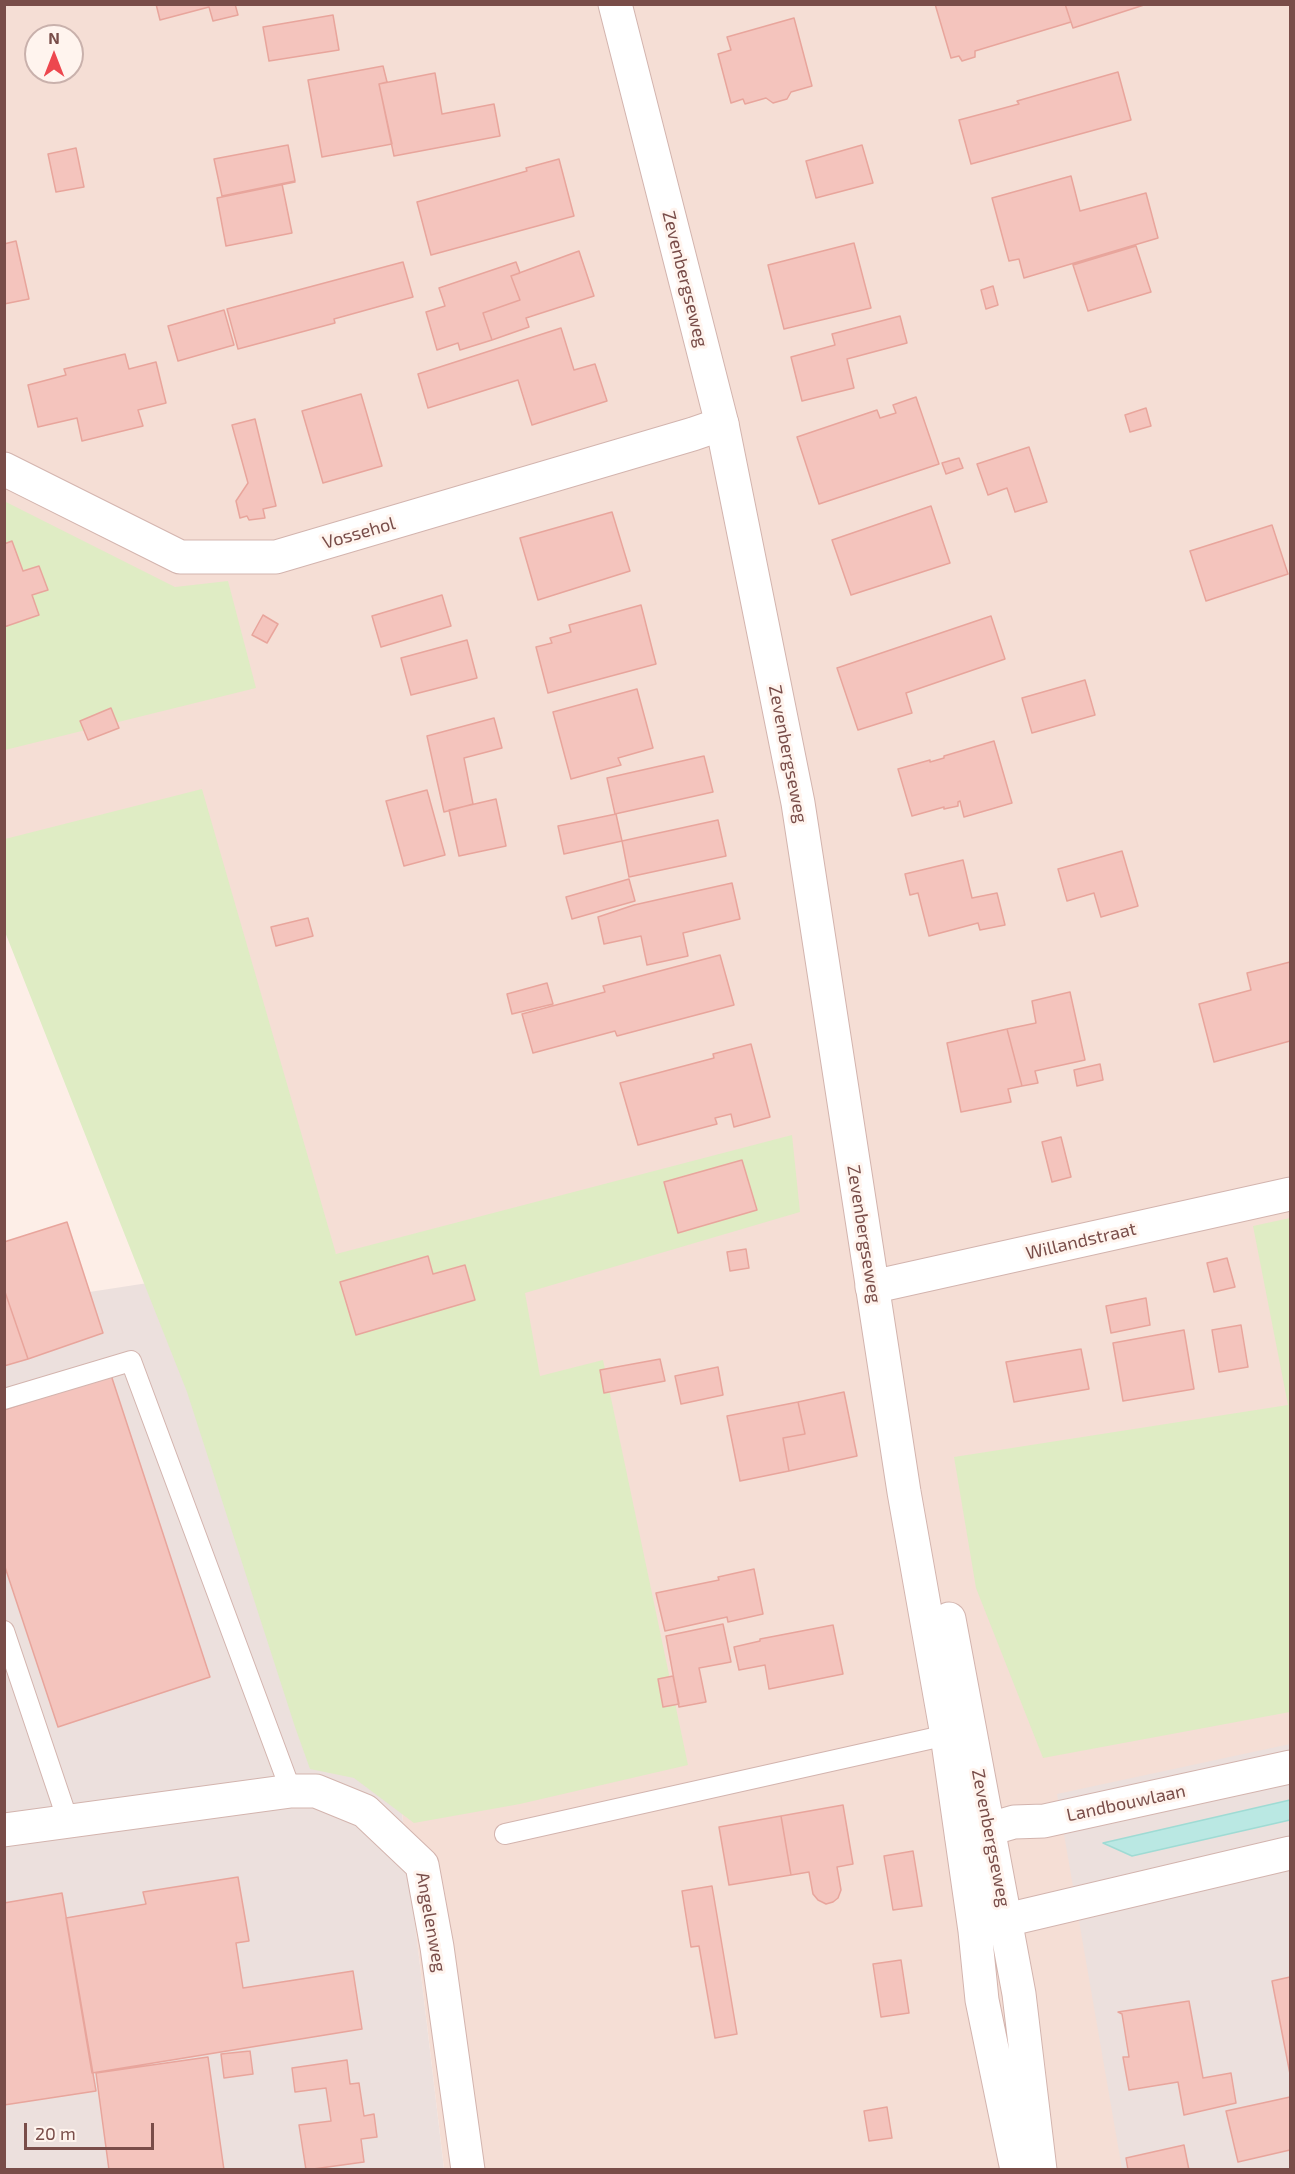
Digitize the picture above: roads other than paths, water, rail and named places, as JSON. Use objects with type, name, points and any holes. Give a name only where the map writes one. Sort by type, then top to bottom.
[{"type":"street","name":"Zevenbergseweg","points":[[615,4],[722,424],[798,803],[909,1514],[959,1732],[975,1833],[975,1931],[982,2000],[1017,2169]]},
{"type":"street","name":"Vossehol","points":[[4,469],[180,557],[276,557],[682,438],[722,424]]},
{"type":"street","name":"Willandstraat","points":[[872,1287],[1290,1194]]},
{"type":"street","name":"Landbouwlaan","points":[[975,1833],[1014,1822],[1044,1821],[1290,1767]]},
{"type":"street","name":"Angelenweg","points":[[4,1830],[291,1791],[316,1791],[365,1811],[422,1865],[437,1947],[468,2169]]},
{"type":"street","name":"Zevenbergseweg","points":[[975,1833],[1006,1920],[1019,1994],[1040,2169]]},
{"type":"street","points":[[975,1931],[1006,1920],[1290,1853]]},
{"type":"lane","points":[[4,1399],[131,1361],[291,1791]]},
{"type":"lane","points":[[4,1631],[68,1821]]},
{"type":"lane","points":[[505,1834],[959,1732]]},
{"type":"water","points":[[1290,1800],[1290,1820],[1132,1856],[1103,1843]]}]
